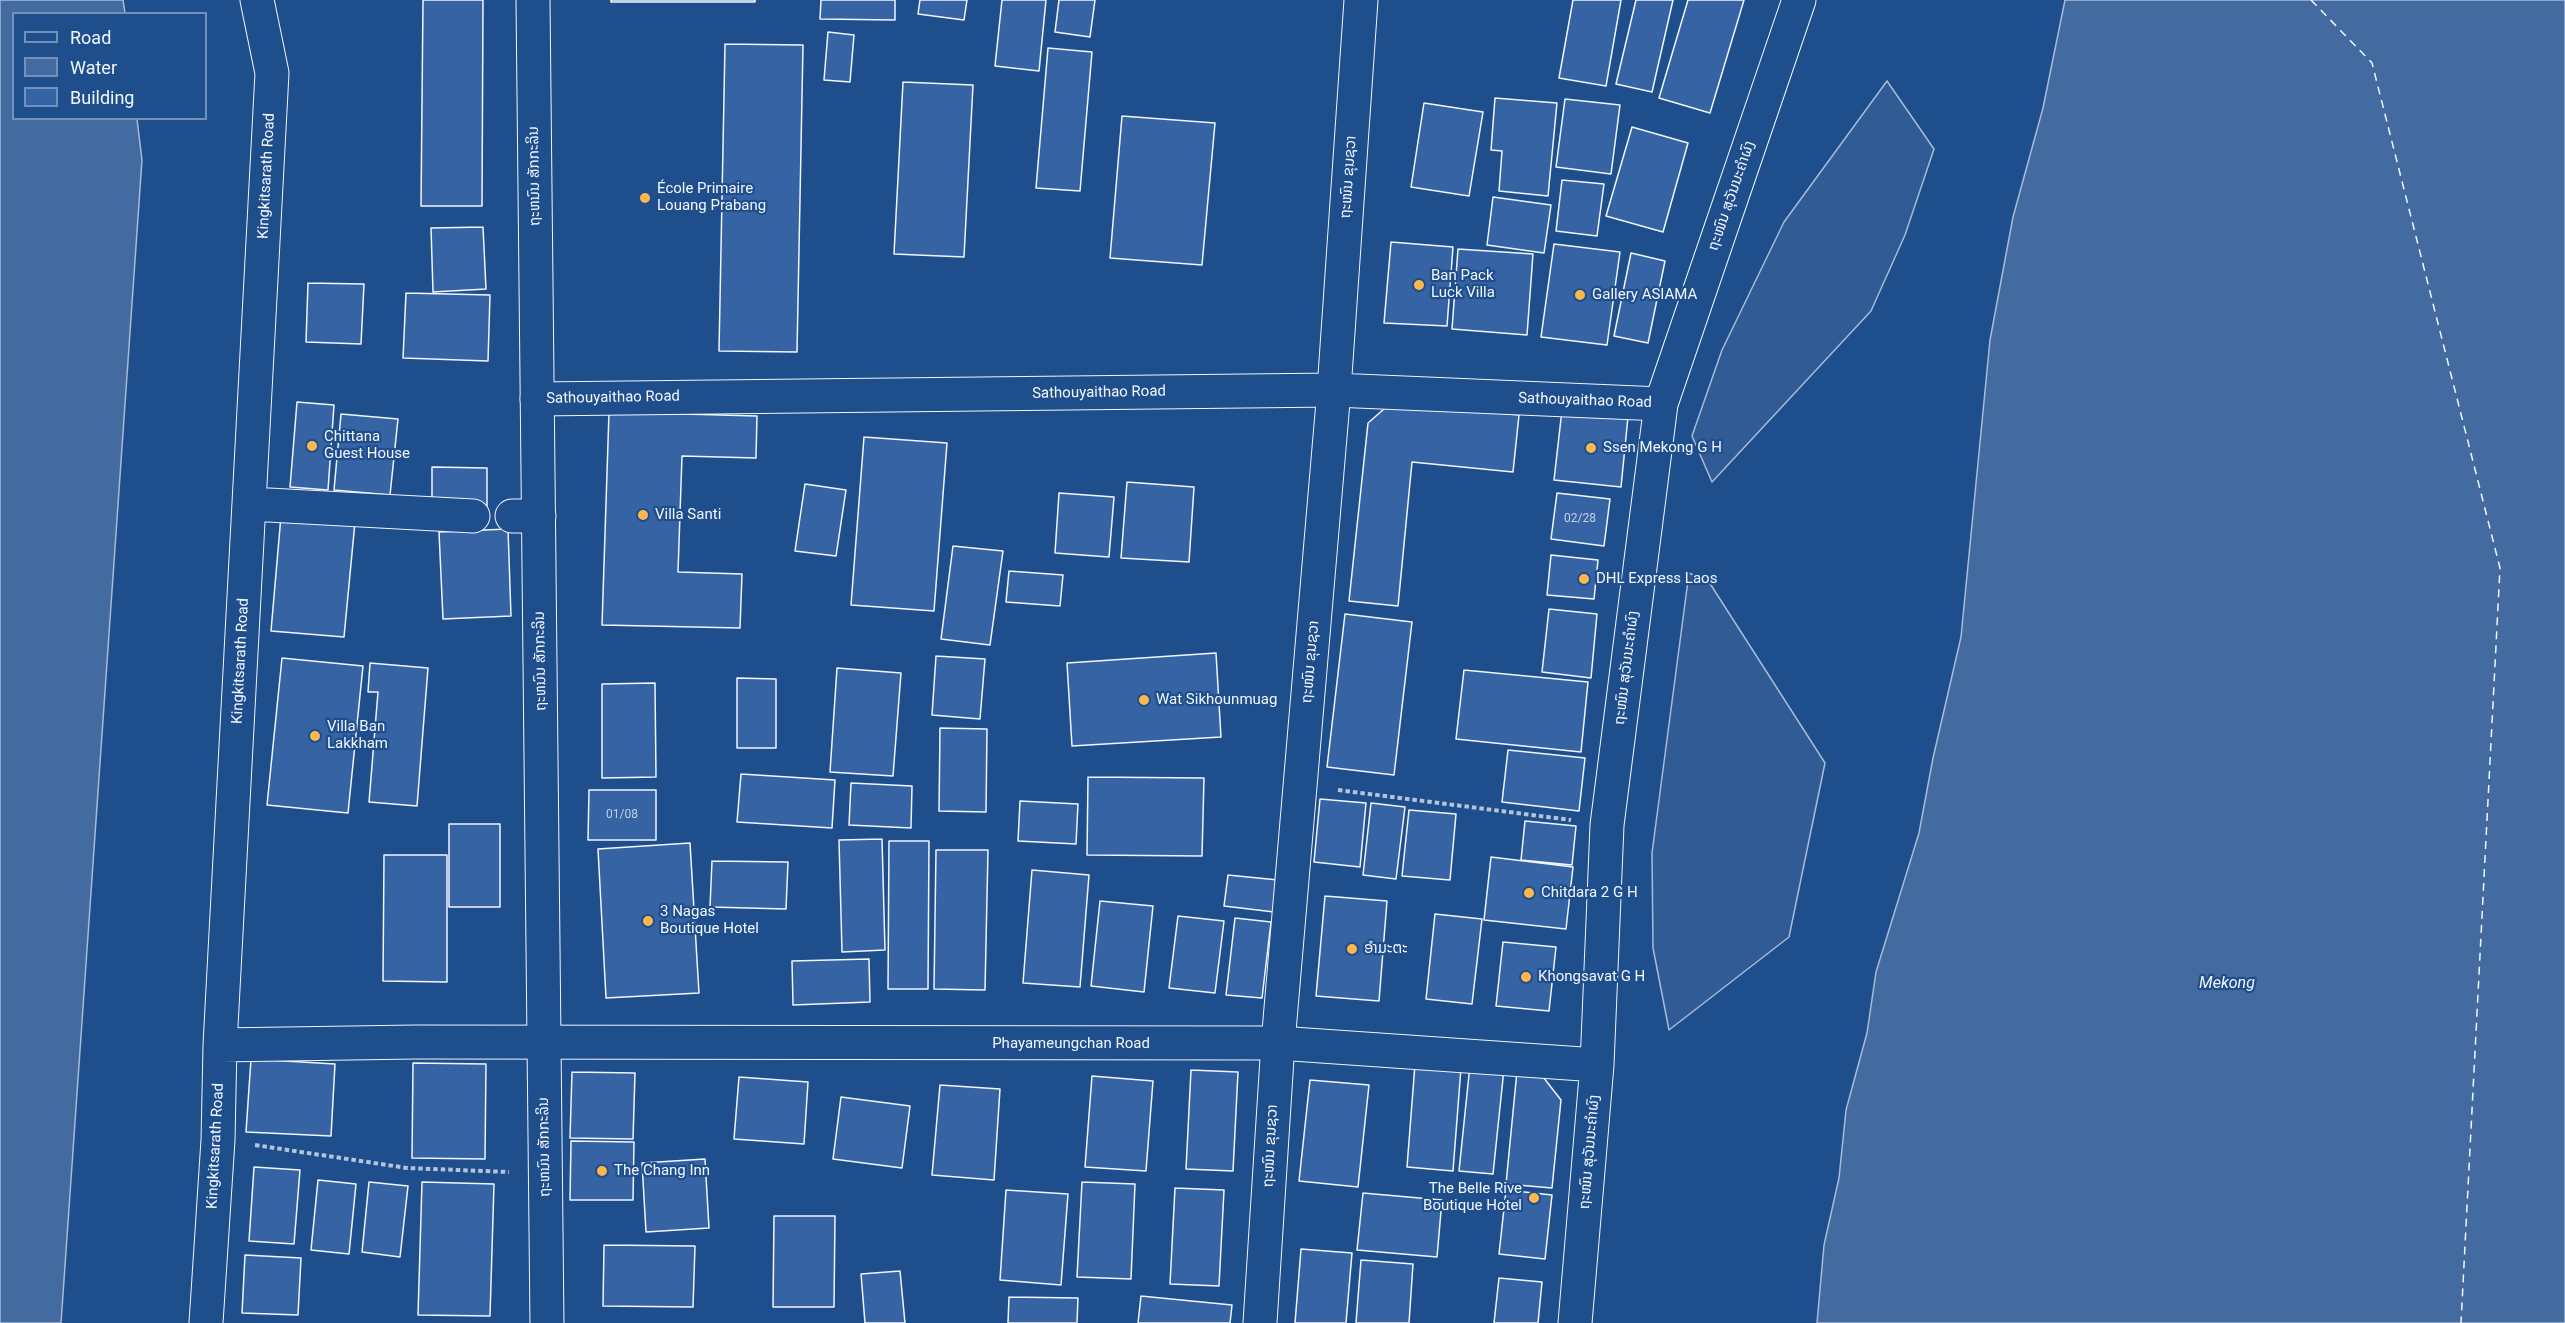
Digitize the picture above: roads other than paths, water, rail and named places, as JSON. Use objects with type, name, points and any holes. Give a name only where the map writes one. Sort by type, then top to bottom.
[{"type":"street","name":"Kingkitsarath Road","points":[[206,1323],[218,1140],[220,1046],[272,73],[258,0]]},
{"type":"street","name":"ຖະຫນົນ ສັກກະລິນ","points":[[533,0],[537,399],[526,516],[544,1044],[547,1323]]},
{"type":"street","name":"ຖະໜົນ ຂຸນຊວາ","points":[[1260,1323],[1278,1043],[1334,390],[1361,0]]},
{"type":"street","name":"ຖະໜົນ ສຸວັນນະຄໍາຜົງ","points":[[1575,1323],[1597,1065],[1608,825],[1660,404],[1799,0]]},
{"type":"street","name":"Sathouyaithao Road","points":[[537,399],[1334,390],[1660,404]]},
{"type":"street","points":[[250,504],[473,516]]},
{"type":"street","name":"Phayameungchan Road","points":[[220,1046],[415,1042],[544,1044],[1278,1043],[1597,1065]]},
{"type":"water","points":[[0,0],[123,0],[125,12],[12,12],[12,120],[137,120],[142,160],[61,1323],[0,1323]]},
{"type":"water","name":"Mekong","points":[[2065,0],[2565,0],[2565,1323],[1817,1323],[1824,1245],[1839,1178],[1846,1110],[1867,1033],[1876,972],[1919,833],[1933,758],[1961,637],[1990,340],[2013,217],[2043,108]]},
{"type":"place","name":"École Primaire Louang Prabang","points":[[645,198]]},
{"type":"place","name":"Ban Pack Luck Villa","points":[[1419,285]]},
{"type":"place","name":"Gallery ASIAMA","points":[[1580,295]]},
{"type":"place","name":"Chittana Guest House","points":[[312,446]]},
{"type":"place","name":"Ssen Mekong G H","points":[[1591,448]]},
{"type":"place","name":"Villa Santi","points":[[643,515]]},
{"type":"place","name":"DHL Express Laos","points":[[1584,579]]},
{"type":"place","name":"Wat Sikhounmuag","points":[[1144,700]]},
{"type":"place","name":"Villa Ban Lakkham","points":[[315,736]]},
{"type":"place","name":"Chitdara 2 G H","points":[[1529,893]]},
{"type":"place","name":"3 Nagas Boutique Hotel","points":[[648,921]]},
{"type":"place","name":"ອຳມະຕະ","points":[[1352,949]]},
{"type":"place","name":"Khongsavat G H","points":[[1526,977]]},
{"type":"place","name":"The Chang Inn","points":[[602,1171]]},
{"type":"place","name":"The Belle Rive Boutique Hotel","points":[[1534,1198]]}]
